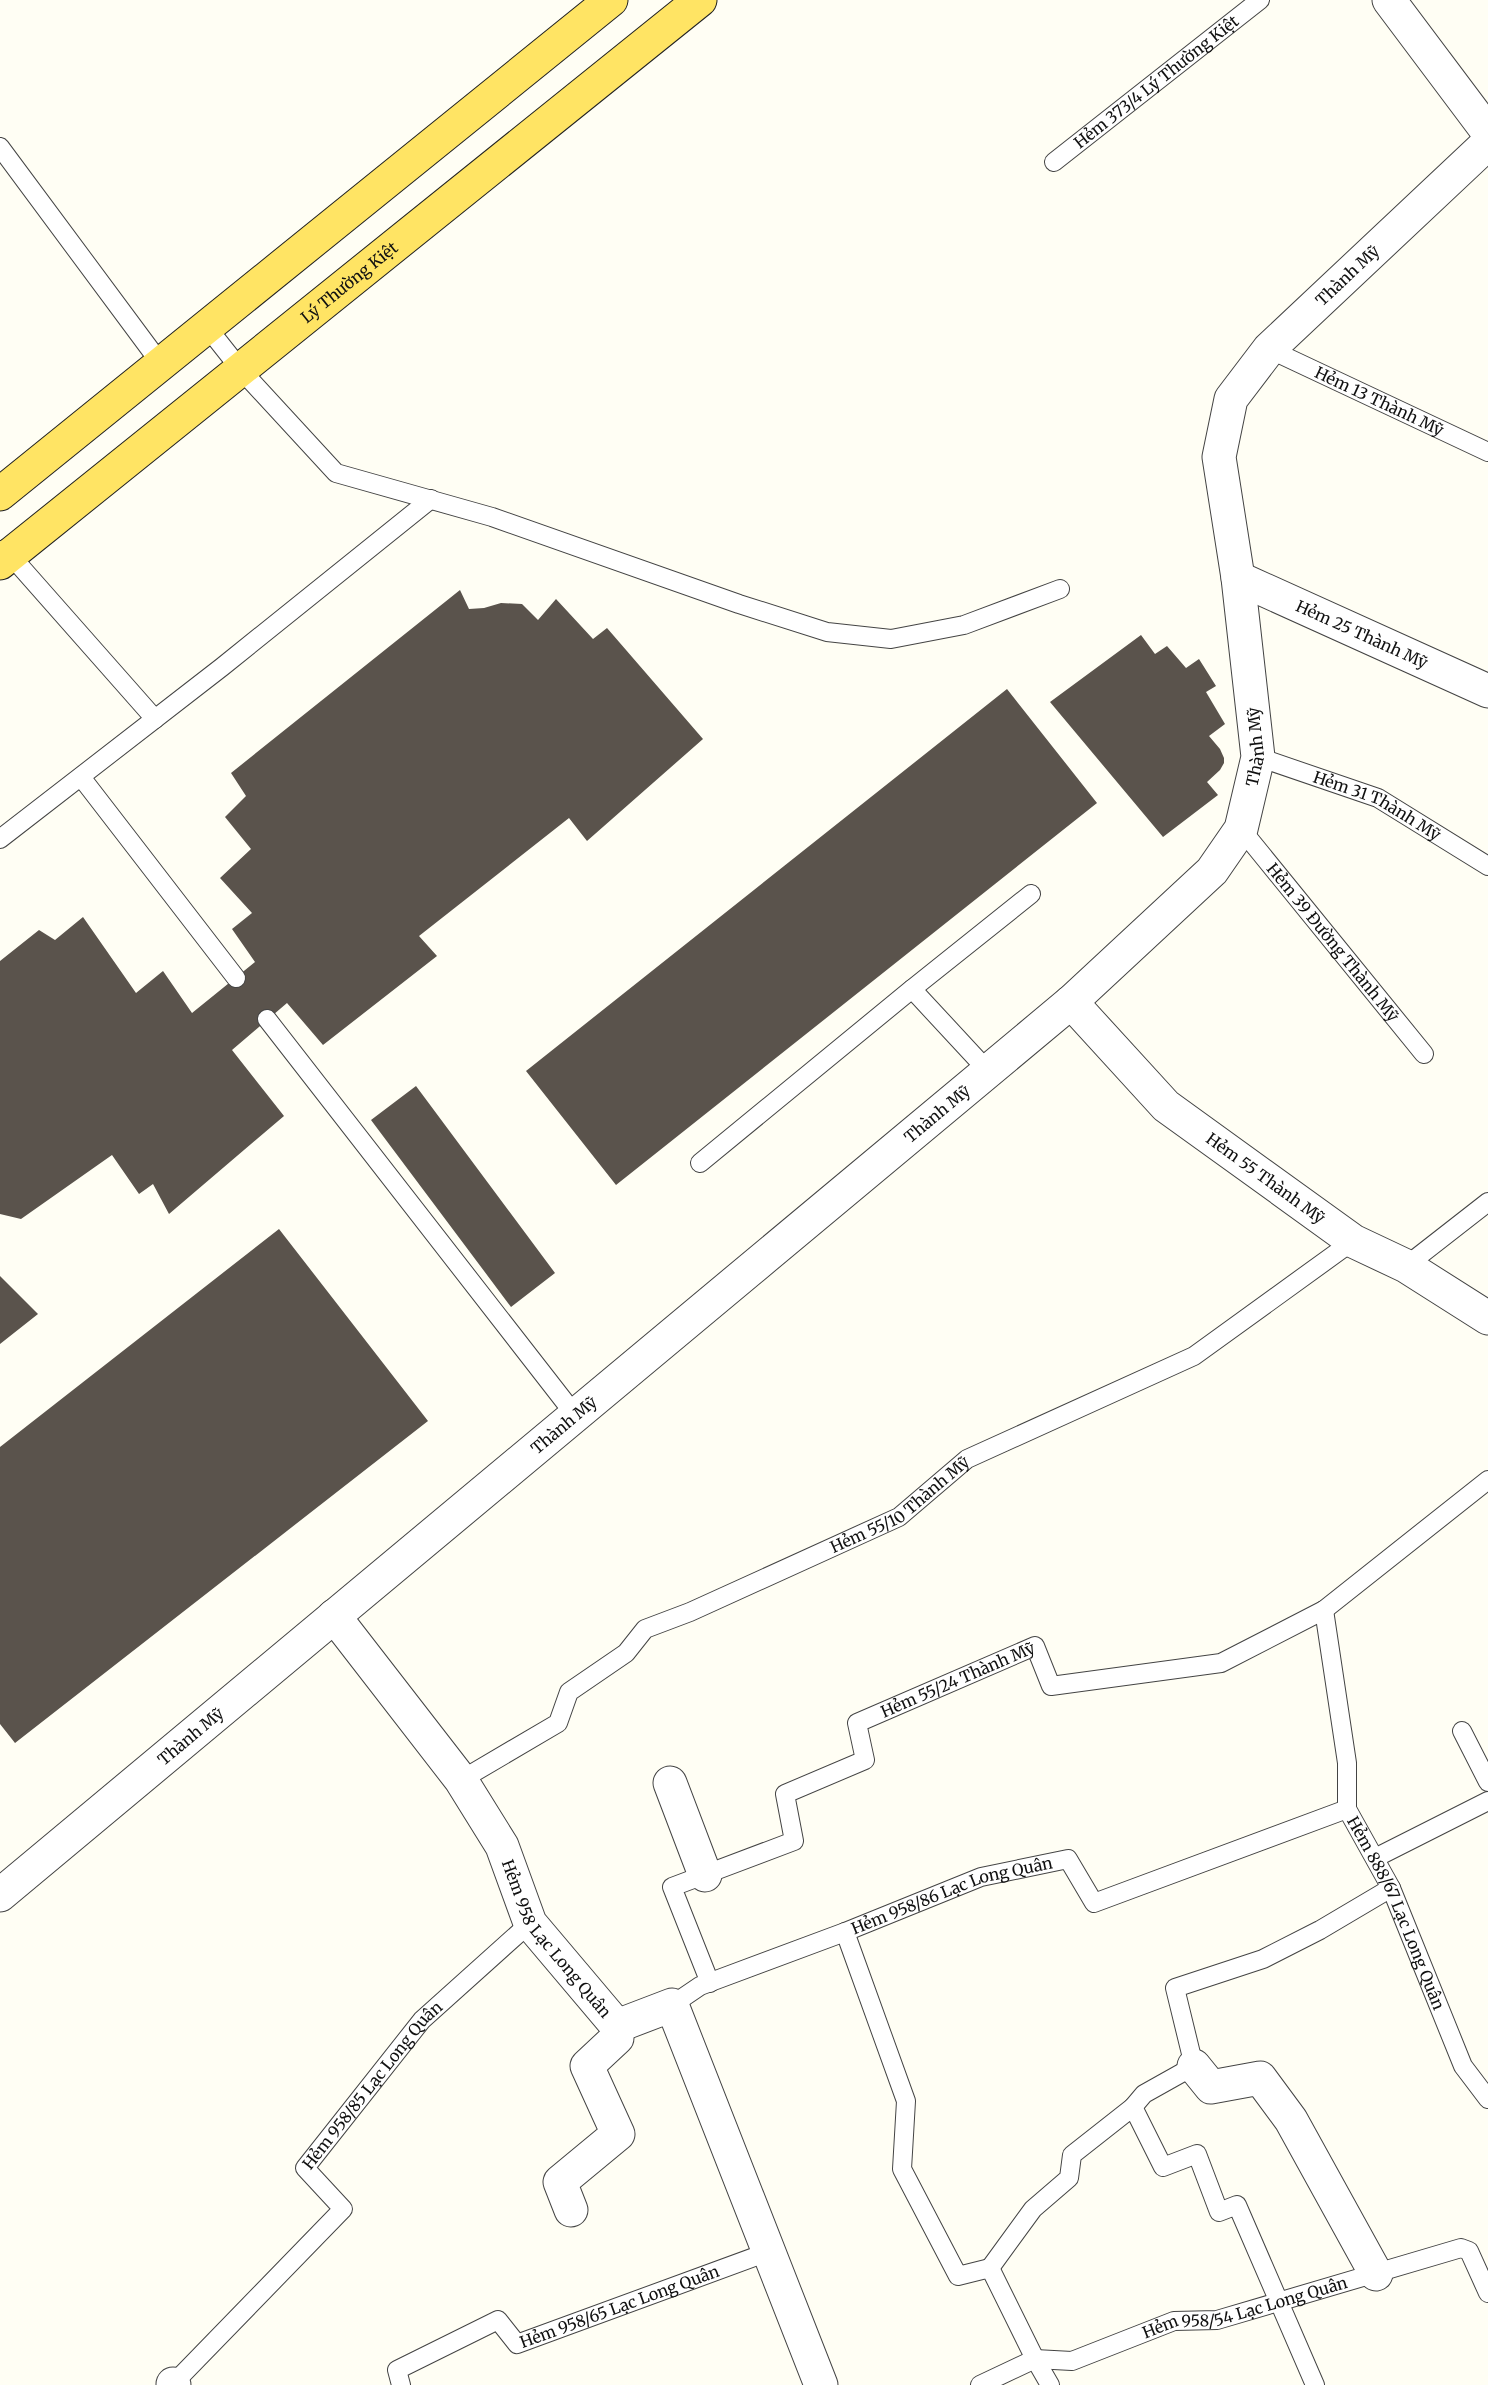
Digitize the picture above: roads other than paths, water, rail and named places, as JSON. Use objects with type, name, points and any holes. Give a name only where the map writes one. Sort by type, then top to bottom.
[{"type":"main road","points":[[0,494],[611,0]]},
{"type":"main road","name":"Lý Thường Kiệt","points":[[3,554],[241,370],[700,0]]},
{"type":"street","points":[[1389,0],[1488,132]]},
{"type":"street","name":"Thành Mỹ","points":[[0,1894],[1071,1002],[1212,872],[1241,829],[1258,757],[1238,578],[1219,457],[1232,399],[1269,350],[1488,143]]},
{"type":"street","name":"Hẻm 25 Thành Mỹ","points":[[1238,578],[1488,691]]},
{"type":"street","name":"Hẻm 55 Thành Mỹ","points":[[1071,1002],[1166,1106],[1353,1241],[1406,1266],[1488,1318]]},
{"type":"street","name":"Hẻm 958 Lạc Long Quân","points":[[334,1616],[461,1780],[502,1846],[530,1923],[617,2026],[672,2005]]},
{"type":"street","points":[[670,1783],[705,1875]]},
{"type":"street","points":[[672,2005],[821,2385]]},
{"type":"street","points":[[571,2210],[560,2182],[618,2134],[587,2066],[617,2038],[617,2026]]},
{"type":"street","points":[[1194,2066],[1211,2087],[1260,2078],[1291,2120],[1376,2274]]},
{"type":"lane","name":"Hẻm 373/4 Lý Thường Kiệt","points":[[1054,162],[1260,0]]},
{"type":"lane","points":[[0,147],[161,364]]},
{"type":"lane","points":[[207,327],[241,370],[336,473],[492,517],[739,604],[827,632],[891,639],[964,625],[1060,589]]},
{"type":"lane","name":"Hẻm 13 Thành Mỹ","points":[[1269,350],[1488,452]]},
{"type":"lane","points":[[0,839],[431,499]]},
{"type":"lane","points":[[3,554],[155,719]]},
{"type":"lane","name":"Hẻm 31 Thành Mỹ","points":[[1258,757],[1378,798],[1488,866]]},
{"type":"lane","points":[[81,777],[236,978]]},
{"type":"lane","name":"Hẻm 39 Đường Thành Mỹ","points":[[1241,829],[1424,1054]]},
{"type":"lane","points":[[700,1163],[1031,894]]},
{"type":"lane","points":[[912,989],[988,1071]]},
{"type":"lane","points":[[267,1019],[574,1415]]},
{"type":"lane","points":[[1406,1266],[1488,1202]]},
{"type":"lane","name":"Hẻm 55/10 Thành Mỹ","points":[[461,1780],[558,1723],[569,1692],[626,1653],[645,1629],[690,1612],[899,1517],[967,1459],[1194,1356],[1353,1241]]},
{"type":"lane","name":"Hẻm 55/24 Thành Mỹ","points":[[710,1983],[672,1887],[794,1841],[785,1794],[865,1760],[857,1724],[1035,1646],[1051,1686],[1221,1663],[1324,1610],[1488,1479]]},
{"type":"lane","name":"Hẻm 888/67 Lạc Long Quân","points":[[1324,1610],[1347,1763],[1347,1809],[1391,1888],[1463,2066],[1488,2099]]},
{"type":"lane","points":[[1462,1731],[1488,1782]]},
{"type":"lane","points":[[1375,1858],[1488,1801]]},
{"type":"lane","name":"Hẻm 958/86 Lạc Long Quân","points":[[672,2005],[700,1986],[845,1932],[981,1877],[1068,1859],[1094,1903],[1347,1809]]},
{"type":"lane","points":[[845,1932],[906,2102],[902,2169],[958,2276],[990,2268],[1033,2209],[1069,2178],[1072,2155],[1133,2107],[1144,2094],[1194,2066],[1175,1988],[1263,1959],[1320,1930],[1391,1888]]},
{"type":"lane","name":"Hẻm 958/85 Lạc Long Quân","points":[[173,2385],[343,2209],[305,2169],[422,2020],[530,1923]]},
{"type":"lane","points":[[1133,2107],[1163,2167],[1197,2154],[1219,2212],[1237,2205],[1315,2385]]},
{"type":"lane","name":"Hẻm 958/54 Lạc Long Quân","points":[[980,2385],[1035,2359],[1071,2361],[1174,2321],[1217,2320],[1461,2248],[1469,2251],[1484,2271],[1488,2293]]},
{"type":"lane","name":"Hẻm 958/65 Lạc Long Quân","points":[[401,2385],[397,2370],[498,2320],[517,2344],[768,2252]]},
{"type":"lane","points":[[990,2268],[1050,2385]]}]
